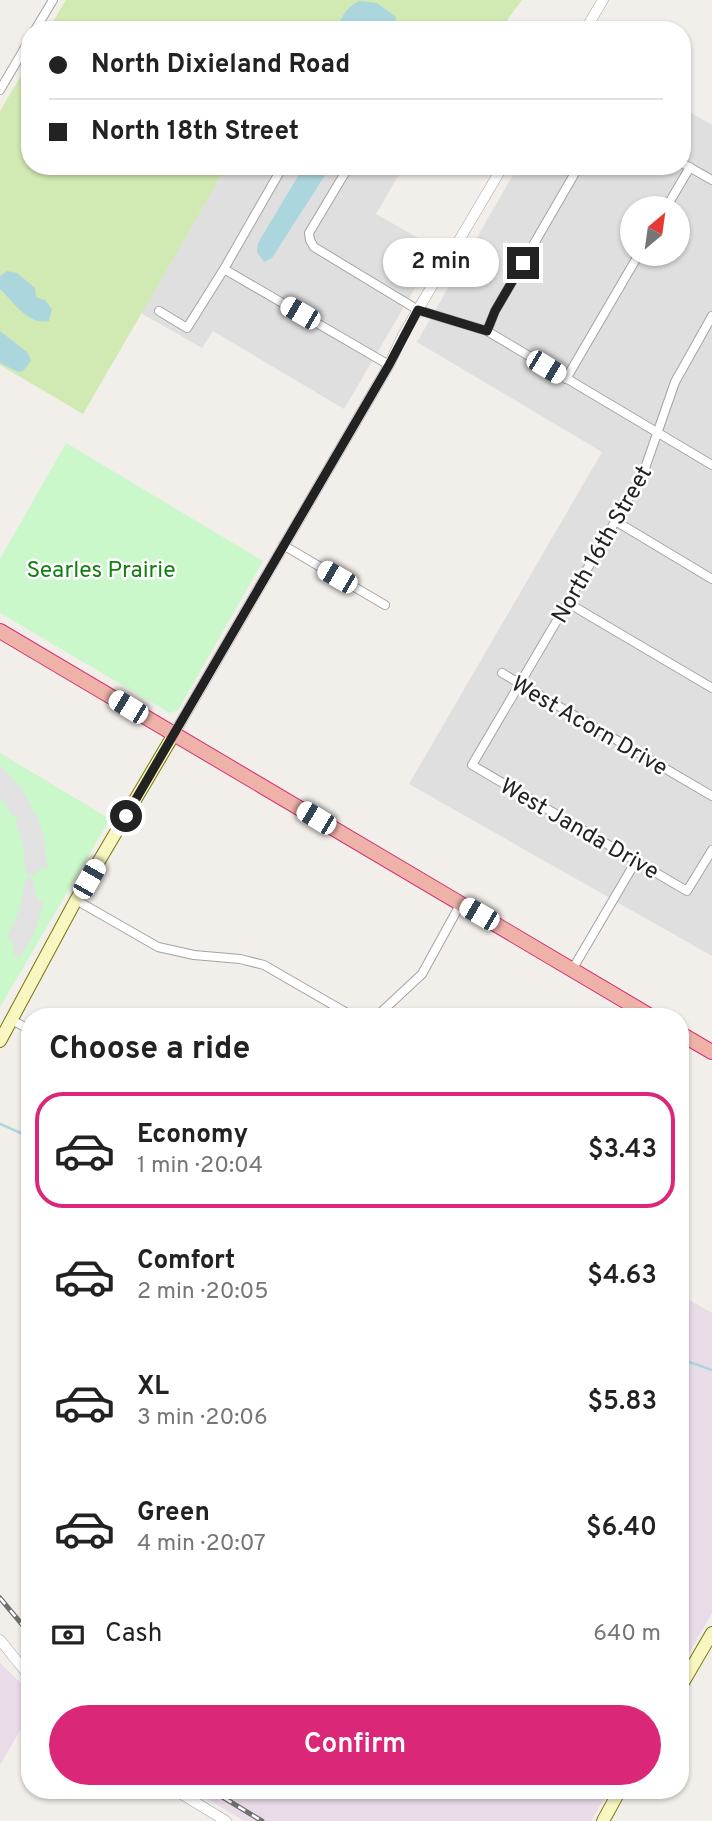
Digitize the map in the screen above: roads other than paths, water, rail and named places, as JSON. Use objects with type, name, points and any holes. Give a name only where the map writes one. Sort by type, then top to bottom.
[{"type":"highway","points":[[0,631],[637,1008]]},
{"type":"highway","points":[[689,1037],[710,1046]]},
{"type":"main road","points":[[0,1041],[76,900],[174,734]]},
{"type":"main road","points":[[689,1672],[712,1633]]},
{"type":"main road","points":[[603,1821],[615,1799]]},
{"type":"street","points":[[40,21],[53,0]]},
{"type":"street","points":[[590,21],[603,0]]},
{"type":"street","points":[[0,90],[21,54]]},
{"type":"street","points":[[691,168],[712,180]]},
{"type":"street","points":[[159,311],[187,328],[279,175]]},
{"type":"street","points":[[344,175],[309,233],[314,247],[418,310],[487,331],[712,465]]},
{"type":"street","points":[[174,734],[498,175]]},
{"type":"street","points":[[487,331],[495,311],[574,175]]},
{"type":"street","points":[[672,196],[681,175]]},
{"type":"street","points":[[566,379],[632,266]]},
{"type":"street","points":[[224,268],[389,365]]},
{"type":"street","name":"North 16th Street","points":[[472,765],[647,467],[675,382],[712,316]]},
{"type":"street","points":[[617,522],[712,579]]},
{"type":"street","points":[[282,545],[385,605]]},
{"type":"street","points":[[568,603],[712,688]]},
{"type":"street","name":"West Acorn Drive","points":[[502,673],[712,796]]},
{"type":"street","name":"West Janda Drive","points":[[472,765],[687,891],[712,850]]},
{"type":"street","points":[[572,970],[636,861]]},
{"type":"street","points":[[76,900],[158,947],[264,965],[338,1008]]},
{"type":"street","points":[[386,1008],[422,974],[461,903]]},
{"type":"street","points":[[12,1020],[21,1025]]},
{"type":"street","points":[[0,1640],[21,1666]]},
{"type":"street","points":[[190,1799],[226,1821]]},
{"type":"water","points":[[359,1],[377,3],[396,17],[395,21],[340,21],[351,6]]},
{"type":"water","points":[[299,175],[325,175],[272,258],[264,262],[257,252],[258,243]]},
{"type":"water","points":[[7,271],[17,273],[35,288],[36,297],[45,300],[52,309],[49,321],[34,320],[0,289],[0,276]]},
{"type":"water","points":[[0,331],[28,353],[31,361],[23,371],[18,372],[0,363]]},
{"type":"waterway","points":[[0,1124],[21,1133]]},
{"type":"waterway","points":[[689,1362],[712,1370]]},
{"type":"railway","points":[[0,1598],[21,1623]]},
{"type":"railway","points":[[226,1799],[262,1821]]},
{"type":"park label","name":"Searles Prairie","points":[[101,569]]}]
